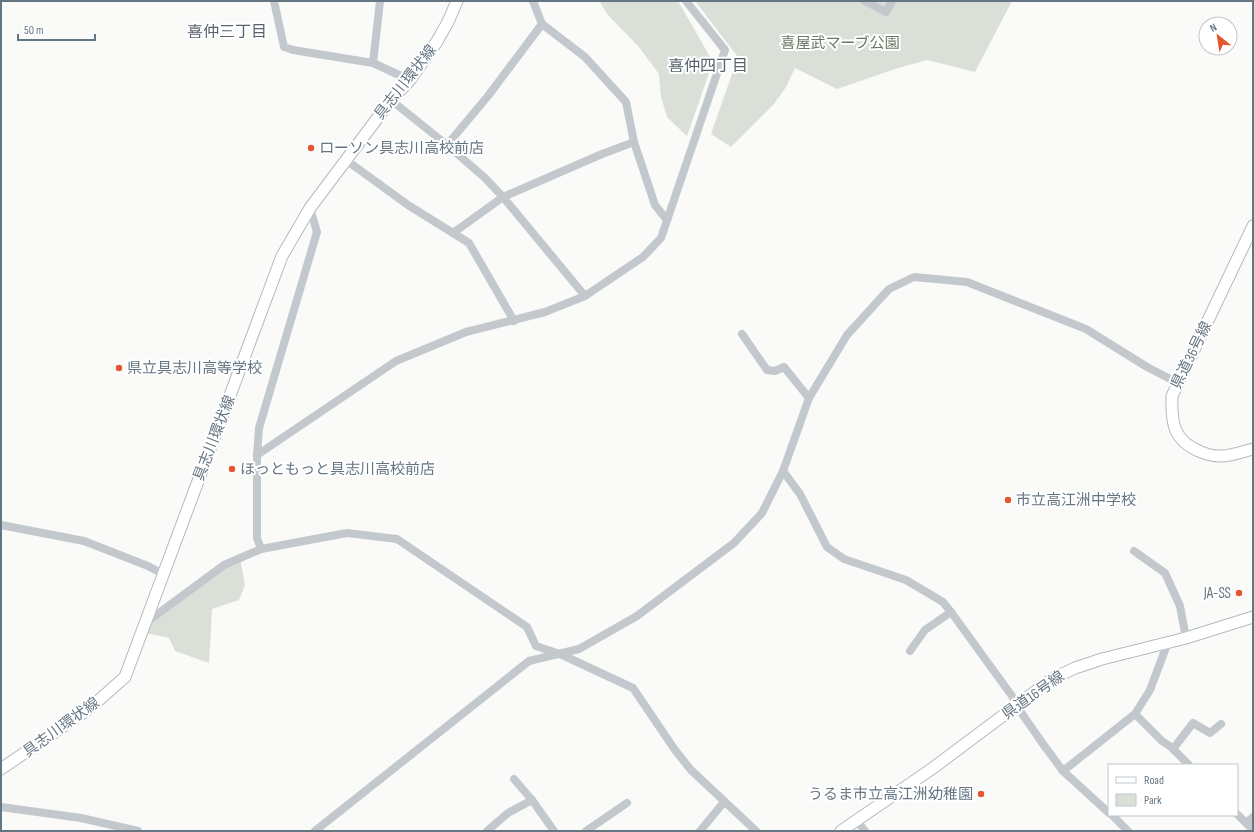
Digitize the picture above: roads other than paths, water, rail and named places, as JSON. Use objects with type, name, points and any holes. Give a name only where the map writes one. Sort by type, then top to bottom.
[{"type":"main road","name":"具志川環状線","points":[[1,769],[90,708],[124,677],[282,256],[310,208],[391,100],[410,80],[436,43],[448,22],[457,1]]},
{"type":"main road","name":"県道36号線","points":[[1253,226],[1172,396],[1171,415],[1173,424],[1181,439],[1195,450],[1220,457],[1253,449]]},
{"type":"main road","name":"県道16号線","points":[[841,831],[975,738],[1016,705],[1052,679],[1075,668],[1102,659],[1186,638],[1253,617]]},
{"type":"street","points":[[274,1],[284,47],[373,63],[410,80]]},
{"type":"street","points":[[373,63],[380,1]]},
{"type":"street","points":[[532,1],[542,24],[585,57],[626,102],[634,142],[655,205],[667,220]]},
{"type":"street","points":[[257,455],[396,361],[466,332],[545,312],[585,296],[643,257],[661,238],[725,50],[686,1]]},
{"type":"street","points":[[865,1],[886,12],[892,1]]},
{"type":"street","points":[[447,144],[488,96],[542,24]]},
{"type":"street","points":[[391,100],[447,144],[503,196],[585,296]]},
{"type":"street","points":[[453,233],[503,196],[634,142]]},
{"type":"street","points":[[346,160],[408,205],[469,243],[514,321]]},
{"type":"street","points":[[261,549],[257,538],[257,455],[259,428],[317,232],[310,208]]},
{"type":"street","points":[[315,831],[529,661],[579,649],[637,616],[734,543],[762,513],[783,471],[809,398],[847,335],[889,289],[914,277],[967,282],[1086,329],[1147,367],[1178,383]]},
{"type":"street","points":[[742,334],[767,370],[775,371],[784,366],[809,398]]},
{"type":"street","points":[[783,471],[800,494],[827,547],[844,559],[906,580],[943,602],[1012,696],[1016,705],[1063,771],[1108,812]]},
{"type":"street","points":[[1,526],[84,541],[148,566],[163,574]]},
{"type":"street","points":[[144,624],[224,565],[261,549],[347,534],[397,539],[527,627],[536,646],[560,654],[633,688],[674,750],[691,770],[756,831]]},
{"type":"street","points":[[1134,551],[1165,573],[1180,606],[1186,638]]},
{"type":"street","points":[[910,651],[925,630],[951,612]]},
{"type":"street","points":[[1063,771],[1135,714],[1150,690],[1168,642]]},
{"type":"street","points":[[1135,714],[1188,764]]},
{"type":"street","points":[[1173,749],[1193,723],[1210,733],[1221,724]]},
{"type":"street","points":[[514,779],[532,800],[554,831]]},
{"type":"street","points":[[487,831],[508,813],[532,800]]},
{"type":"street","points":[[700,831],[724,802]]},
{"type":"street","points":[[586,831],[627,803]]},
{"type":"street","points":[[1,807],[81,818],[138,831]]},
{"type":"street","points":[[1238,815],[1253,830]]},
{"type":"street","points":[[1113,816],[1128,831]]},
{"type":"street","points":[[1246,823],[1253,817]]},
{"type":"street","points":[[857,821],[865,831]]},
{"type":"place","name":"ローソン具志川高校前店","points":[[311,148]]},
{"type":"place","name":"県立具志川高等学校","points":[[119,368]]},
{"type":"place","name":"ほっともっと具志川高校前店","points":[[232,469]]},
{"type":"place","name":"市立高江洲中学校","points":[[1008,500]]},
{"type":"place","name":"JA-SS","points":[[1239,593]]},
{"type":"place","name":"うるま市立高江洲幼稚園","points":[[981,794]]},
{"type":"district","name":"喜仲三丁目","points":[[227,31]]},
{"type":"district","name":"喜仲四丁目","points":[[708,65]]},
{"type":"park label","name":"喜屋武マーブ公園","points":[[840,43]]}]
